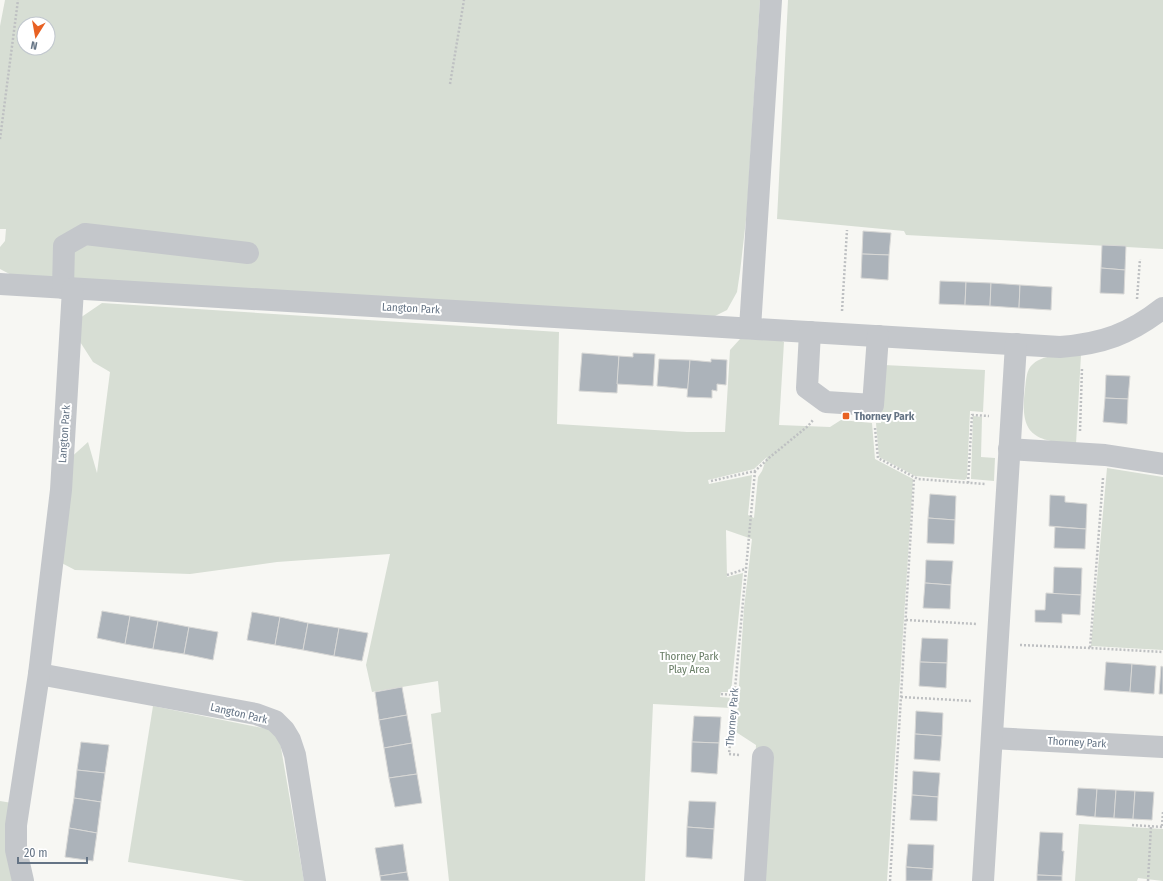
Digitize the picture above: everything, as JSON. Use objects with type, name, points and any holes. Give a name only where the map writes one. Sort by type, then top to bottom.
[{"type":"street","points":[[771,0],[750,328],[1060,347],[1083,345],[1119,336],[1135,328],[1163,308]]},
{"type":"street","points":[[68,288],[64,246],[85,234],[248,253]]},
{"type":"street","name":"Langton Park","points":[[0,284],[750,328]]},
{"type":"street","name":"Langton Park","points":[[23,881],[16,850],[16,825],[39,674],[60,490],[68,288]]},
{"type":"street","points":[[810,332],[807,388],[826,402],[873,405],[878,336]]},
{"type":"street","points":[[983,881],[1016,344]]},
{"type":"street","points":[[1009,449],[1105,455],[1163,464]]},
{"type":"street","name":"Langton Park","points":[[39,674],[256,714],[275,721],[284,730],[295,755],[315,881]]},
{"type":"street","name":"Thorney Park","points":[[992,738],[1163,747]]},
{"type":"street","points":[[755,881],[763,757]]},
{"type":"path","points":[[0,139],[18,0]]},
{"type":"path","points":[[450,84],[464,0]]},
{"type":"path","points":[[840,334],[847,230]]},
{"type":"path","points":[[1135,328],[1140,259]]},
{"type":"path","points":[[1079,453],[1083,345]]},
{"type":"path","points":[[712,481],[755,471],[808,426],[826,402]]},
{"type":"path","points":[[873,405],[878,458],[914,478],[1007,486]]},
{"type":"path","points":[[968,483],[972,415],[1012,417]]},
{"type":"path","points":[[1090,648],[1105,455]]},
{"type":"path","name":"Thorney Park","points":[[739,762],[740,754],[729,754],[755,471]]},
{"type":"path","points":[[890,881],[914,478]]},
{"type":"path","points":[[727,575],[745,569]]},
{"type":"path","points":[[906,620],[1090,648],[1163,652]]},
{"type":"path","points":[[721,694],[734,695]]},
{"type":"path","points":[[901,697],[994,703]]},
{"type":"path","points":[[1132,825],[1163,826],[1163,812]]},
{"type":"path","points":[[1148,881],[1151,826]]},
{"type":"green space","points":[[5,0],[760,0],[747,211],[737,292],[727,310],[711,318],[21,280],[0,269],[0,247],[5,241],[6,229],[0,229],[0,26]]},
{"type":"green space","points":[[788,0],[1163,0],[1163,249],[906,235],[904,231],[777,219]]},
{"type":"green space","name":"Thorney Park Play Area","points":[[102,303],[559,332],[557,424],[687,432],[725,432],[730,350],[740,339],[780,340],[784,342],[779,425],[830,427],[841,420],[872,423],[875,459],[913,479],[887,881],[750,881],[756,745],[736,732],[744,608],[752,539],[726,530],[727,577],[743,573],[731,692],[721,692],[720,697],[731,698],[731,708],[653,704],[645,881],[449,881],[431,714],[441,712],[438,681],[372,692],[366,665],[390,554],[277,562],[190,574],[75,570],[54,559],[67,461],[88,442],[97,473],[110,372],[93,362],[75,334],[77,320]],"holes":[[[767,457],[758,477],[754,518],[748,515],[752,475],[709,484],[708,480],[754,469]]]},
{"type":"green space","points":[[1081,355],[1076,444],[1050,441],[1040,438],[1033,433],[1028,426],[1025,417],[1025,389],[1029,369],[1038,360],[1043,358]]},
{"type":"green space","points":[[884,365],[985,370],[983,412],[970,411],[967,478],[965,480],[915,476],[879,457],[876,423],[881,423]]},
{"type":"green space","points":[[973,416],[982,417],[981,457],[995,458],[994,481],[971,479]]},
{"type":"green space","points":[[1107,468],[1163,477],[1163,650],[1091,646]]},
{"type":"green space","points":[[153,706],[272,730],[280,742],[304,881],[245,881],[128,862]]},
{"type":"green space","points":[[0,801],[18,804],[17,881],[0,881]]},
{"type":"green space","points":[[1079,824],[1163,829],[1163,881],[1138,878],[1137,881],[1075,881]]},
{"type":"building","points":[[863,231],[891,233],[889,255],[862,254]]},
{"type":"building","points":[[1102,245],[1126,246],[1125,270],[1101,268]]},
{"type":"building","points":[[862,254],[889,255],[888,280],[861,278]]},
{"type":"building","points":[[1101,268],[1125,270],[1124,294],[1100,293]]},
{"type":"building","points":[[940,281],[966,282],[965,305],[939,304]]},
{"type":"building","points":[[966,282],[991,283],[990,306],[965,305]]},
{"type":"building","points":[[991,283],[1020,285],[1019,308],[990,306]]},
{"type":"building","points":[[1020,285],[1052,287],[1051,310],[1019,308]]},
{"type":"building","points":[[582,353],[619,356],[617,393],[579,391]]},
{"type":"building","points":[[633,353],[655,354],[653,386],[617,384],[619,356],[633,357]]},
{"type":"building","points":[[659,359],[690,360],[688,389],[657,386]]},
{"type":"building","points":[[711,359],[727,360],[726,385],[717,384],[717,391],[712,390],[712,398],[687,397],[690,360],[711,362]]},
{"type":"building","points":[[1106,375],[1130,376],[1128,399],[1105,398]]},
{"type":"building","points":[[1105,398],[1128,399],[1127,424],[1103,422]]},
{"type":"building","points":[[930,494],[956,496],[955,520],[928,518]]},
{"type":"building","points":[[1050,495],[1065,496],[1065,502],[1087,504],[1086,529],[1049,526]]},
{"type":"building","points":[[928,518],[955,520],[954,544],[927,543]]},
{"type":"building","points":[[1055,527],[1086,529],[1085,549],[1054,548]]},
{"type":"building","points":[[926,560],[953,561],[951,585],[925,583]]},
{"type":"building","points":[[1054,567],[1082,568],[1081,595],[1053,594]]},
{"type":"building","points":[[925,583],[951,585],[950,609],[923,608]]},
{"type":"building","points":[[1046,593],[1081,595],[1080,615],[1062,614],[1062,623],[1035,622],[1035,610],[1045,610]]},
{"type":"building","points":[[102,611],[130,616],[125,644],[97,638]]},
{"type":"building","points":[[252,612],[280,617],[275,645],[247,640]]},
{"type":"building","points":[[130,616],[158,621],[153,649],[125,644]]},
{"type":"building","points":[[280,617],[308,623],[303,650],[275,645]]},
{"type":"building","points":[[158,621],[189,627],[184,654],[153,649]]},
{"type":"building","points":[[308,623],[339,628],[334,656],[303,650]]},
{"type":"building","points":[[189,627],[218,632],[213,660],[184,654]]},
{"type":"building","points":[[339,628],[368,633],[362,661],[334,656]]},
{"type":"building","points":[[922,638],[948,639],[947,663],[920,662]]},
{"type":"building","points":[[920,662],[947,663],[946,688],[919,686]]},
{"type":"building","points":[[1106,662],[1132,664],[1130,692],[1104,690]]},
{"type":"building","points":[[1132,664],[1156,666],[1154,694],[1130,692]]},
{"type":"building","points":[[1161,666],[1163,667],[1163,694],[1159,694]]},
{"type":"building","points":[[402,687],[407,715],[379,720],[375,692]]},
{"type":"building","points":[[916,711],[943,713],[942,736],[915,734]]},
{"type":"building","points":[[407,715],[412,743],[384,748],[379,720]]},
{"type":"building","points":[[694,716],[721,717],[719,743],[692,742]]},
{"type":"building","points":[[915,734],[942,736],[940,761],[914,759]]},
{"type":"building","points":[[81,742],[109,745],[105,773],[77,770]]},
{"type":"building","points":[[692,742],[719,743],[717,774],[691,772]]},
{"type":"building","points":[[412,743],[417,774],[389,778],[384,748]]},
{"type":"building","points":[[77,770],[105,773],[101,802],[74,798]]},
{"type":"building","points":[[913,771],[940,773],[938,797],[912,795]]},
{"type":"building","points":[[417,774],[422,803],[395,807],[389,778]]},
{"type":"building","points":[[1078,788],[1097,789],[1095,817],[1076,815]]},
{"type":"building","points":[[1097,789],[1116,790],[1114,818],[1095,817]]},
{"type":"building","points":[[1116,790],[1135,791],[1133,819],[1114,818]]},
{"type":"building","points":[[1135,791],[1154,792],[1152,820],[1133,819]]},
{"type":"building","points":[[912,795],[938,797],[937,821],[910,820]]},
{"type":"building","points":[[74,798],[101,802],[97,833],[69,828]]},
{"type":"building","points":[[689,801],[716,802],[714,829],[687,827]]},
{"type":"building","points":[[687,827],[714,829],[712,859],[686,857]]},
{"type":"building","points":[[69,828],[97,833],[93,861],[65,857]]},
{"type":"building","points":[[1040,832],[1063,833],[1062,851],[1064,851],[1062,876],[1037,875]]},
{"type":"building","points":[[403,844],[407,872],[380,876],[375,848]]},
{"type":"building","points":[[908,844],[934,845],[933,869],[906,867]]},
{"type":"building","points":[[906,867],[933,869],[932,881],[906,881]]},
{"type":"building","points":[[407,872],[409,881],[381,881],[380,876]]},
{"type":"building","points":[[1037,875],[1062,876],[1062,881],[1037,881]]},
{"type":"place","name":"Thorney Park","points":[[846,416]]}]
